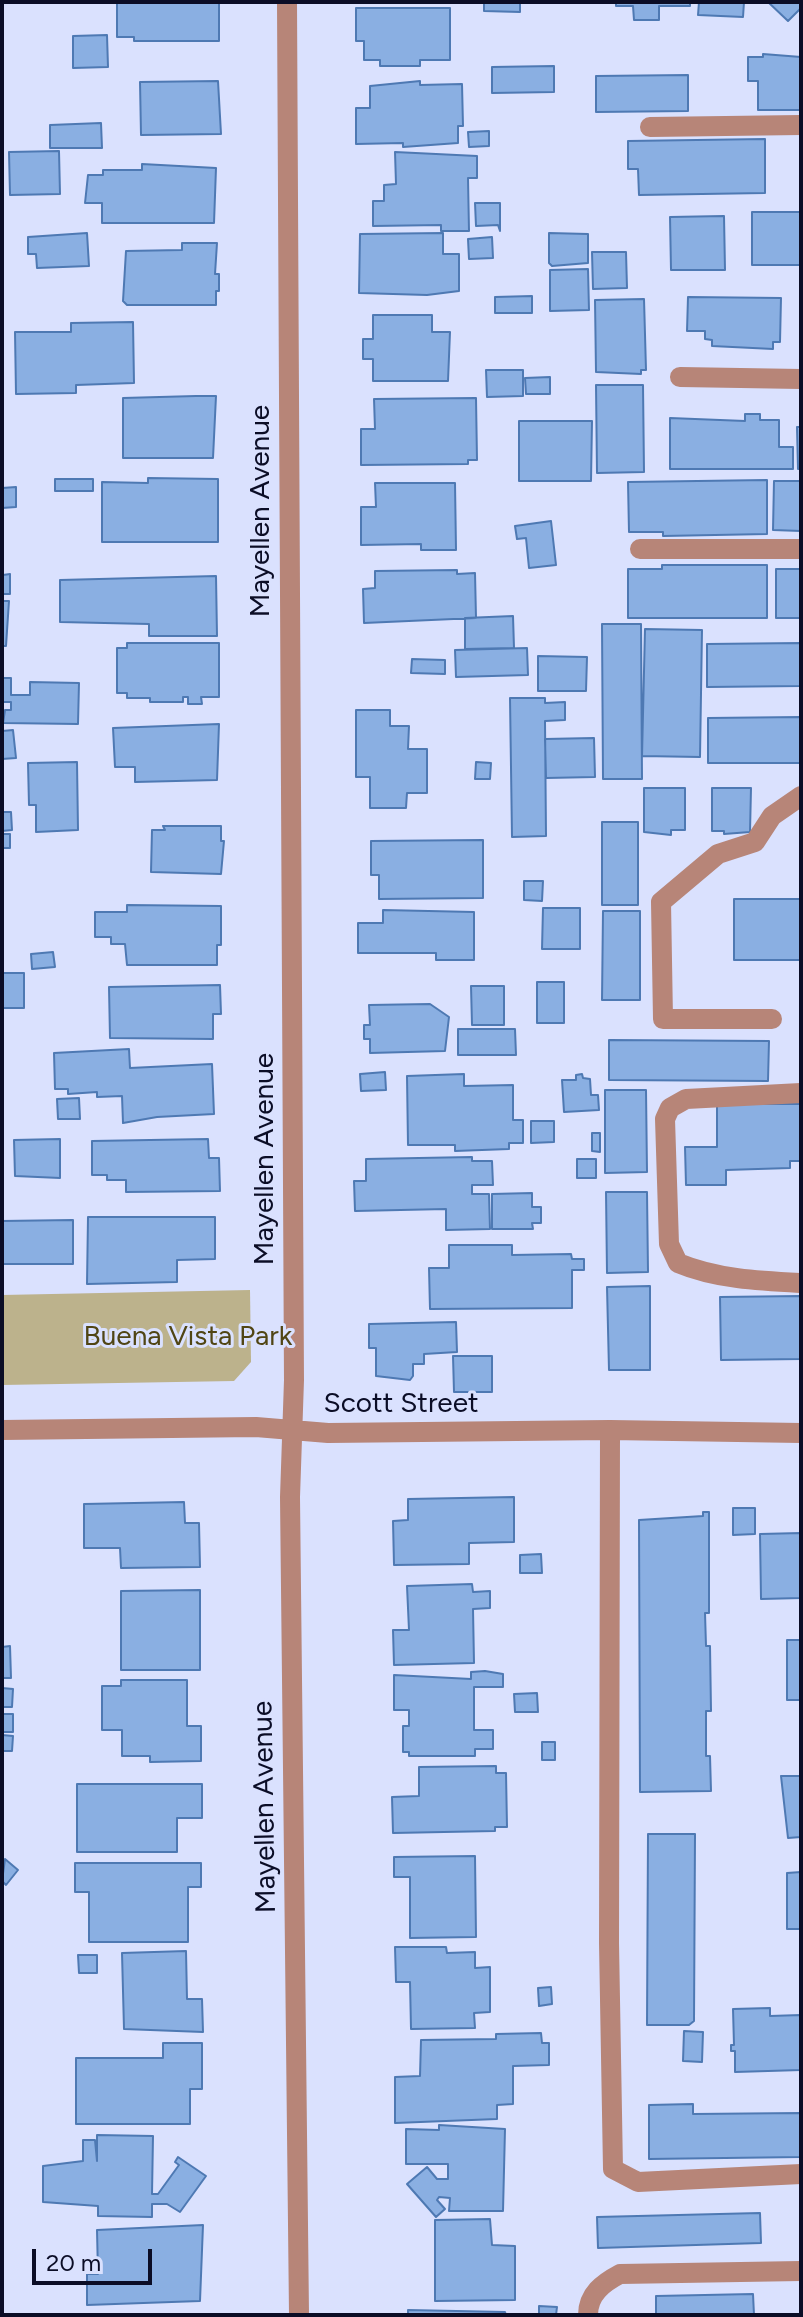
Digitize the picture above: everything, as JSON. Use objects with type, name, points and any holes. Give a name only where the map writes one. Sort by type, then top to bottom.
[{"type":"street","name":"Mayellen Avenue","points":[[287,2],[293,1430],[290,1497],[299,2315]]},
{"type":"street","points":[[650,127],[801,125]]},
{"type":"street","points":[[680,377],[801,379]]},
{"type":"street","points":[[640,549],[801,549]]},
{"type":"street","points":[[772,1019],[663,1019],[661,902],[718,854],[755,842],[772,816],[801,796]]},
{"type":"street","points":[[801,1093],[686,1099],[670,1108],[665,1119],[669,1244],[678,1263],[694,1270],[753,1280],[801,1283]]},
{"type":"street","name":"Scott Street","points":[[2,1430],[256,1427],[293,1430],[801,1433]]},
{"type":"street","points":[[610,1430],[609,1943],[613,2169],[638,2182],[801,2174]]},
{"type":"street","points":[[588,2315],[588,2305],[602,2284],[620,2274],[801,2271]]},
{"type":"green space","name":"Buena Vista Park","points":[[250,1290],[251,1362],[234,1381],[2,1385],[2,1295]]},
{"type":"building","points":[[117,2],[219,2],[219,41],[134,41],[134,37],[117,37]]},
{"type":"building","points":[[484,2],[520,2],[520,12],[484,11]]},
{"type":"building","points":[[616,2],[690,2],[690,6],[659,6],[659,20],[634,20],[633,6],[616,6]]},
{"type":"building","points":[[699,2],[744,2],[743,17],[698,15]]},
{"type":"building","points":[[768,2],[801,2],[801,8],[788,21]]},
{"type":"building","points":[[356,8],[450,8],[450,60],[420,60],[420,66],[380,66],[380,60],[364,60],[364,41],[356,41]]},
{"type":"building","points":[[107,35],[108,67],[73,68],[73,36]]},
{"type":"building","points":[[763,54],[801,57],[801,110],[758,110],[758,81],[748,81],[748,57],[763,57]]},
{"type":"building","points":[[554,66],[554,92],[492,93],[492,67]]},
{"type":"building","points":[[688,75],[688,111],[596,112],[596,76]]},
{"type":"building","points":[[218,81],[221,134],[141,135],[140,82]]},
{"type":"building","points":[[420,81],[420,85],[462,84],[463,126],[458,126],[458,143],[403,147],[403,143],[356,144],[356,108],[370,108],[370,86]]},
{"type":"building","points":[[101,123],[102,148],[50,148],[50,125]]},
{"type":"building","points":[[489,131],[489,146],[469,147],[468,132]]},
{"type":"building","points":[[765,139],[765,193],[639,195],[638,169],[628,169],[628,141]]},
{"type":"building","points":[[59,151],[60,194],[10,195],[9,152]]},
{"type":"building","points":[[395,152],[477,156],[477,178],[468,178],[469,231],[441,231],[441,225],[373,226],[373,201],[384,201],[384,185],[396,184]]},
{"type":"building","points":[[142,164],[216,168],[214,223],[102,223],[102,203],[85,203],[88,175],[103,175],[103,170],[142,170]]},
{"type":"building","points":[[475,203],[500,203],[500,231],[498,225],[476,226]]},
{"type":"building","points":[[752,212],[801,212],[801,265],[752,265]]},
{"type":"building","points":[[724,216],[725,270],[671,270],[670,217]]},
{"type":"building","points":[[87,233],[89,266],[37,268],[36,254],[28,254],[28,237]]},
{"type":"building","points":[[443,233],[443,254],[459,254],[459,291],[427,295],[359,293],[360,234]]},
{"type":"building","points":[[549,233],[588,234],[588,263],[552,266],[549,263]]},
{"type":"building","points":[[492,237],[493,258],[469,259],[468,239]]},
{"type":"building","points":[[182,243],[217,243],[215,274],[219,274],[219,291],[216,291],[216,305],[127,305],[123,301],[126,251],[182,250]]},
{"type":"building","points":[[592,252],[626,252],[627,288],[593,289]]},
{"type":"building","points":[[588,269],[589,310],[550,311],[550,270]]},
{"type":"building","points":[[532,296],[532,313],[495,313],[495,297]]},
{"type":"building","points":[[688,297],[781,298],[780,342],[773,342],[773,349],[712,346],[712,340],[705,339],[705,331],[687,331]]},
{"type":"building","points":[[644,299],[646,370],[641,370],[641,374],[596,372],[595,300]]},
{"type":"building","points":[[373,315],[432,315],[432,332],[450,332],[448,381],[373,381],[373,359],[363,359],[363,339],[373,339]]},
{"type":"building","points":[[133,322],[134,383],[76,385],[76,393],[16,394],[15,332],[71,332],[71,323]]},
{"type":"building","points":[[486,370],[523,370],[523,396],[487,397]]},
{"type":"building","points":[[550,377],[550,394],[526,394],[525,378]]},
{"type":"building","points":[[596,385],[643,385],[644,472],[597,473]]},
{"type":"building","points":[[216,396],[213,458],[123,458],[123,398]]},
{"type":"building","points":[[476,398],[477,460],[468,460],[468,464],[361,465],[361,429],[375,429],[374,399]]},
{"type":"building","points":[[745,414],[760,414],[760,420],[779,420],[779,447],[793,447],[793,469],[670,469],[670,418],[745,421]]},
{"type":"building","points":[[519,421],[592,421],[591,481],[519,481]]},
{"type":"building","points":[[797,427],[801,427],[801,469],[798,469]]},
{"type":"building","points":[[148,478],[218,479],[218,542],[102,542],[102,482],[148,483]]},
{"type":"building","points":[[55,479],[93,479],[93,491],[55,491]]},
{"type":"building","points":[[767,480],[767,534],[663,536],[663,532],[629,532],[628,482]]},
{"type":"building","points":[[774,481],[801,481],[801,531],[773,530]]},
{"type":"building","points":[[375,483],[455,483],[456,550],[421,550],[421,544],[361,545],[361,507],[376,507]]},
{"type":"building","points":[[16,487],[16,507],[2,508],[2,488]]},
{"type":"building","points":[[551,521],[556,565],[529,568],[526,538],[517,539],[515,526]]},
{"type":"building","points":[[2,564],[3,575],[10,574],[10,594],[2,594]]},
{"type":"building","points":[[662,565],[767,565],[767,618],[628,618],[628,569],[662,569]]},
{"type":"building","points":[[776,569],[801,569],[801,618],[776,618]]},
{"type":"building","points":[[457,570],[457,574],[475,573],[476,618],[364,623],[363,589],[375,588],[375,571]]},
{"type":"building","points":[[216,576],[217,636],[149,636],[149,624],[60,622],[60,580]]},
{"type":"building","points":[[2,601],[9,601],[6,646],[2,646]]},
{"type":"building","points":[[513,616],[514,648],[465,649],[465,618]]},
{"type":"building","points":[[602,624],[641,624],[642,779],[603,779]]},
{"type":"building","points":[[645,629],[702,630],[700,757],[642,756]]},
{"type":"building","points":[[127,643],[219,643],[219,697],[201,697],[202,704],[188,704],[188,697],[183,697],[183,702],[150,702],[150,698],[127,698],[127,693],[117,693],[117,648],[127,648]]},
{"type":"building","points":[[801,643],[801,686],[707,687],[707,644]]},
{"type":"building","points":[[527,648],[528,675],[456,677],[455,650]]},
{"type":"building","points":[[538,656],[587,657],[586,691],[538,691]]},
{"type":"building","points":[[412,659],[445,660],[445,674],[411,673]]},
{"type":"building","points":[[2,678],[11,678],[11,695],[30,695],[30,682],[79,683],[78,724],[3,723],[5,710],[11,710],[11,702],[2,702]]},
{"type":"building","points":[[510,698],[545,698],[545,703],[565,702],[565,720],[545,721],[546,836],[512,837]]},
{"type":"building","points":[[356,710],[390,710],[390,726],[409,726],[408,749],[427,749],[427,793],[407,793],[406,808],[370,808],[370,777],[356,777]]},
{"type":"building","points":[[801,717],[801,763],[708,763],[708,718]]},
{"type":"building","points":[[219,724],[217,780],[135,782],[135,767],[115,767],[113,728]]},
{"type":"building","points":[[13,730],[16,758],[2,759],[2,731]]},
{"type":"building","points":[[594,738],[595,777],[546,778],[545,739]]},
{"type":"building","points":[[77,762],[78,830],[36,832],[36,805],[29,805],[28,763]]},
{"type":"building","points":[[476,762],[491,763],[490,779],[475,779]]},
{"type":"building","points":[[644,788],[685,788],[685,830],[671,830],[671,835],[644,832]]},
{"type":"building","points":[[712,788],[751,788],[750,832],[724,834],[724,831],[712,831]]},
{"type":"building","points":[[2,812],[11,812],[12,830],[2,831]]},
{"type":"building","points":[[602,822],[638,822],[638,905],[602,905]]},
{"type":"building","points":[[163,826],[221,826],[221,841],[224,841],[221,874],[151,872],[152,830],[165,830]]},
{"type":"building","points":[[2,834],[10,834],[10,848],[2,848]]},
{"type":"building","points":[[483,840],[483,898],[379,899],[379,875],[371,875],[371,841]]},
{"type":"building","points":[[524,881],[543,881],[542,901],[524,900]]},
{"type":"building","points":[[734,899],[801,899],[801,960],[734,960]]},
{"type":"building","points":[[127,905],[221,906],[221,945],[217,945],[217,965],[127,965],[125,944],[111,944],[111,937],[95,937],[95,912],[127,912]]},
{"type":"building","points":[[543,908],[580,908],[580,949],[542,949]]},
{"type":"building","points":[[383,910],[474,912],[474,960],[436,960],[436,953],[358,953],[358,923],[383,923]]},
{"type":"building","points":[[603,911],[640,911],[640,1000],[602,1000]]},
{"type":"building","points":[[53,952],[55,967],[32,969],[31,954]]},
{"type":"building","points":[[2,973],[24,973],[24,1008],[2,1008]]},
{"type":"building","points":[[537,982],[564,982],[564,1023],[537,1023]]},
{"type":"building","points":[[220,985],[221,1014],[213,1014],[213,1039],[110,1038],[109,987]]},
{"type":"building","points":[[471,986],[504,986],[504,1025],[472,1025]]},
{"type":"building","points":[[430,1004],[449,1017],[445,1051],[370,1053],[370,1039],[364,1039],[364,1025],[370,1025],[369,1005]]},
{"type":"building","points":[[458,1029],[515,1029],[516,1055],[458,1055]]},
{"type":"building","points":[[609,1040],[769,1041],[768,1081],[609,1080]]},
{"type":"building","points":[[129,1049],[130,1068],[212,1064],[214,1114],[157,1117],[123,1123],[122,1096],[97,1097],[97,1092],[68,1094],[68,1089],[55,1089],[54,1053]]},
{"type":"building","points":[[385,1072],[386,1090],[361,1091],[360,1074]]},
{"type":"building","points":[[464,1074],[464,1086],[513,1085],[513,1120],[523,1120],[523,1143],[509,1143],[509,1149],[455,1151],[455,1145],[408,1145],[407,1076]]},
{"type":"building","points":[[582,1074],[583,1078],[590,1079],[591,1095],[598,1095],[599,1110],[564,1112],[562,1080],[576,1080],[576,1075]]},
{"type":"building","points":[[605,1090],[646,1090],[647,1172],[605,1173]]},
{"type":"building","points":[[79,1098],[80,1119],[58,1119],[57,1099]]},
{"type":"building","points":[[717,1104],[801,1104],[801,1161],[790,1161],[790,1168],[726,1170],[726,1185],[686,1185],[685,1147],[717,1147]]},
{"type":"building","points":[[531,1121],[554,1121],[554,1142],[531,1143]]},
{"type":"building","points":[[592,1133],[600,1133],[600,1152],[592,1151]]},
{"type":"building","points":[[60,1139],[60,1178],[15,1176],[14,1140]]},
{"type":"building","points":[[208,1139],[209,1158],[219,1158],[220,1191],[126,1192],[126,1180],[107,1180],[107,1175],[92,1175],[92,1141]]},
{"type":"building","points":[[472,1157],[472,1161],[492,1161],[493,1185],[472,1185],[472,1194],[489,1194],[490,1229],[446,1230],[446,1209],[355,1211],[354,1181],[366,1181],[366,1159]]},
{"type":"building","points":[[577,1159],[596,1159],[596,1178],[577,1178]]},
{"type":"building","points":[[606,1192],[647,1192],[648,1272],[607,1273]]},
{"type":"building","points":[[532,1193],[532,1207],[541,1207],[541,1223],[532,1223],[533,1229],[492,1229],[492,1194]]},
{"type":"building","points":[[88,1217],[215,1217],[215,1259],[177,1260],[177,1282],[87,1284]]},
{"type":"building","points":[[73,1220],[73,1264],[2,1264],[2,1221]]},
{"type":"building","points":[[449,1245],[512,1245],[512,1255],[571,1254],[572,1259],[584,1259],[584,1270],[572,1270],[572,1308],[430,1309],[429,1268],[449,1268]]},
{"type":"building","points":[[650,1286],[650,1370],[609,1370],[607,1287]]},
{"type":"building","points":[[801,1296],[801,1359],[721,1360],[720,1297]]},
{"type":"building","points":[[456,1322],[457,1352],[424,1354],[424,1364],[413,1364],[410,1380],[376,1376],[376,1348],[369,1348],[369,1324]]},
{"type":"building","points":[[453,1356],[492,1356],[492,1392],[454,1392]]},
{"type":"building","points":[[514,1497],[514,1542],[469,1543],[469,1564],[394,1565],[393,1521],[408,1520],[408,1499]]},
{"type":"building","points":[[184,1502],[185,1523],[199,1523],[200,1567],[121,1568],[120,1548],[84,1548],[84,1504]]},
{"type":"building","points":[[733,1508],[755,1508],[755,1534],[733,1535]]},
{"type":"building","points":[[703,1512],[709,1512],[709,1613],[705,1613],[706,1646],[710,1646],[711,1711],[706,1711],[706,1756],[710,1756],[711,1791],[640,1792],[639,1520],[703,1516]]},
{"type":"building","points":[[801,1533],[801,1598],[761,1599],[760,1534]]},
{"type":"building","points":[[541,1554],[542,1573],[520,1573],[520,1555]]},
{"type":"building","points":[[472,1584],[473,1592],[490,1591],[490,1608],[473,1609],[474,1663],[394,1665],[393,1630],[409,1630],[407,1586]]},
{"type":"building","points":[[200,1590],[200,1670],[121,1670],[121,1591]]},
{"type":"building","points":[[787,1640],[801,1640],[801,1700],[787,1700]]},
{"type":"building","points":[[10,1646],[11,1678],[2,1678],[2,1647]]},
{"type":"building","points":[[471,1672],[503,1674],[503,1687],[474,1687],[474,1730],[493,1730],[493,1749],[475,1749],[475,1756],[409,1756],[409,1752],[403,1752],[403,1726],[409,1726],[409,1710],[394,1710],[394,1675],[471,1679]]},
{"type":"building","points":[[121,1680],[187,1680],[187,1726],[201,1726],[201,1761],[150,1762],[150,1756],[122,1756],[122,1730],[102,1730],[102,1686],[121,1686]]},
{"type":"building","points":[[2,1688],[13,1689],[12,1707],[2,1707]]},
{"type":"building","points":[[537,1693],[538,1712],[515,1712],[514,1694]]},
{"type":"building","points":[[2,1714],[13,1714],[13,1732],[2,1732]]},
{"type":"building","points":[[2,1735],[13,1736],[12,1751],[2,1751]]},
{"type":"building","points":[[542,1742],[555,1742],[555,1760],[542,1760]]},
{"type":"building","points":[[496,1766],[496,1773],[506,1773],[507,1827],[495,1827],[495,1831],[393,1833],[392,1797],[419,1796],[419,1767]]},
{"type":"building","points":[[781,1776],[801,1776],[801,1837],[788,1838]]},
{"type":"building","points":[[77,1784],[202,1784],[202,1818],[177,1818],[177,1852],[77,1852]]},
{"type":"building","points":[[648,1834],[695,1834],[694,2021],[689,2025],[647,2025]]},
{"type":"building","points":[[475,1856],[476,1937],[410,1938],[410,1877],[394,1877],[394,1857]]},
{"type":"building","points":[[5,1859],[18,1870],[6,1885],[2,1881]]},
{"type":"building","points":[[75,1863],[201,1863],[201,1887],[188,1887],[188,1942],[89,1942],[89,1892],[75,1892]]},
{"type":"building","points":[[801,1872],[801,1929],[787,1929],[787,1873]]},
{"type":"building","points":[[395,1947],[446,1947],[447,1953],[475,1952],[475,1968],[490,1967],[490,2012],[474,2013],[475,2028],[411,2029],[410,1982],[396,1982]]},
{"type":"building","points":[[186,1951],[187,1999],[202,1999],[203,2032],[124,2029],[122,1953]]},
{"type":"building","points":[[78,1955],[97,1955],[97,1973],[79,1973]]},
{"type":"building","points":[[551,1987],[552,2004],[539,2006],[538,1988]]},
{"type":"building","points":[[770,2008],[770,2016],[801,2015],[801,2070],[735,2072],[735,2051],[731,2051],[731,2045],[734,2045],[733,2009]]},
{"type":"building","points":[[684,2031],[703,2032],[702,2062],[683,2061]]},
{"type":"building","points":[[541,2033],[542,2043],[549,2043],[549,2065],[513,2066],[513,2104],[497,2105],[497,2119],[395,2123],[395,2077],[420,2076],[421,2040],[496,2039],[496,2034]]},
{"type":"building","points":[[163,2043],[202,2043],[202,2089],[190,2089],[190,2124],[76,2124],[76,2058],[163,2058]]},
{"type":"building","points":[[693,2104],[693,2114],[801,2113],[801,2157],[649,2159],[649,2105]]},
{"type":"building","points":[[439,2125],[505,2129],[503,2211],[449,2211],[450,2198],[439,2197],[437,2200],[445,2209],[436,2217],[407,2184],[427,2167],[437,2179],[448,2179],[448,2164],[406,2164],[406,2129],[439,2130]]},
{"type":"building","points":[[97,2135],[153,2136],[152,2194],[158,2194],[179,2165],[175,2162],[178,2157],[206,2176],[180,2212],[167,2204],[152,2204],[152,2217],[98,2216],[98,2206],[43,2202],[43,2166],[83,2161],[83,2140],[95,2140],[97,2161]]},
{"type":"building","points":[[760,2213],[761,2243],[598,2248],[597,2217]]},
{"type":"building","points":[[490,2219],[492,2245],[515,2246],[515,2300],[435,2301],[435,2220]]},
{"type":"building","points":[[203,2225],[200,2301],[87,2305],[87,2274],[98,2274],[97,2230]]},
{"type":"building","points":[[753,2294],[754,2315],[656,2315],[656,2296]]},
{"type":"building","points":[[539,2306],[557,2307],[556,2315],[539,2315]]},
{"type":"building","points":[[408,2310],[505,2312],[506,2315],[408,2315]]}]
